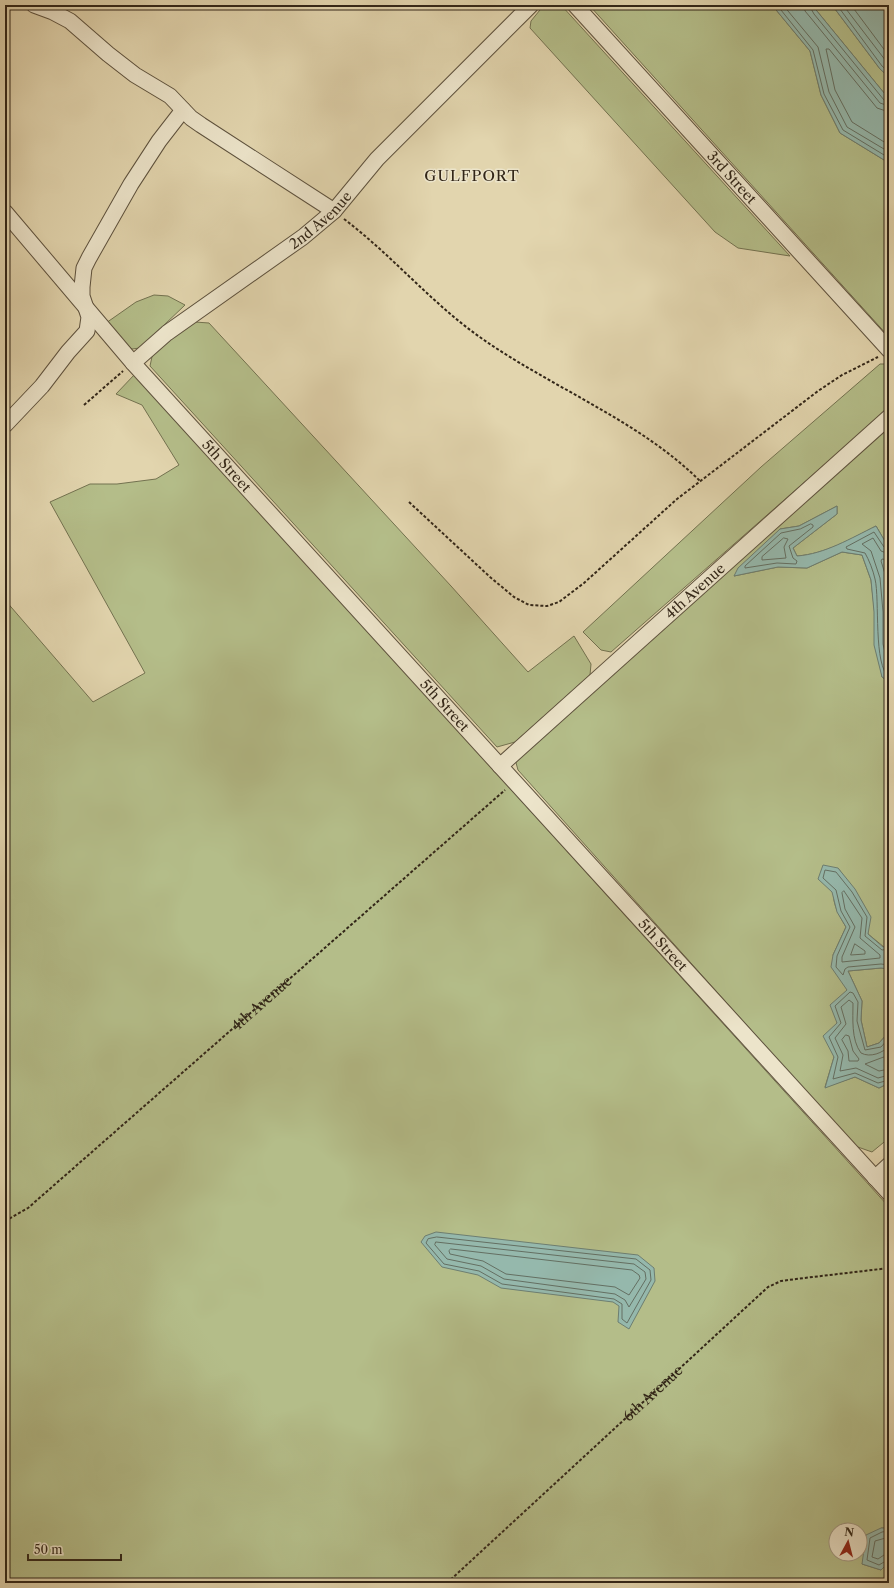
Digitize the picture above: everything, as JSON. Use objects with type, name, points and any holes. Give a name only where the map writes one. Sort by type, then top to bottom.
[{"type":"street","points":[[34,5],[53,12],[70,21],[108,54],[136,75],[170,96],[183,110],[201,125],[334,211]]},
{"type":"street","points":[[60,5],[70,21]]},
{"type":"street","name":"2nd Avenue","points":[[133,363],[167,333],[303,237],[334,211],[378,159],[531,5]]},
{"type":"street","name":"3rd Street","points":[[576,5],[886,352]]},
{"type":"street","points":[[5,425],[42,386],[68,352],[87,331],[89,317],[82,296],[82,278],[89,258],[131,184],[159,141],[183,110]]},
{"type":"street","name":"5th Street","points":[[5,212],[133,363],[889,1193]]},
{"type":"street","name":"4th Avenue","points":[[500,766],[889,417]]},
{"type":"street","points":[[875,1178],[889,1165]]},
{"type":"path","points":[[334,211],[370,238],[453,317],[484,340],[638,433],[668,453],[700,481]]},
{"type":"path","points":[[409,502],[514,597],[529,605],[547,606],[559,602],[584,584],[677,498],[818,391],[886,352]]},
{"type":"path","points":[[84,405],[133,363]]},
{"type":"path","name":"4th Avenue","points":[[5,1221],[28,1208],[514,781]]},
{"type":"path","name":"6th Avenue","points":[[447,1583],[768,1287],[781,1282],[796,1279],[889,1268]]},
{"type":"green space","points":[[544,5],[561,5],[790,256],[738,248],[715,232],[530,28],[531,21]]},
{"type":"green space","points":[[589,5],[772,5],[810,51],[821,95],[840,133],[889,163],[889,337]]},
{"type":"green space","points":[[812,5],[832,5],[880,69],[889,77],[889,99]]},
{"type":"green space","points":[[154,295],[168,296],[185,305],[140,348],[132,349],[106,323],[136,302]]},
{"type":"green space","points":[[195,322],[209,323],[528,672],[574,636],[591,664],[590,675],[515,742],[497,747],[150,366],[153,352]]},
{"type":"green space","points":[[880,364],[889,365],[889,408],[611,652],[601,650],[583,632],[761,467]]},
{"type":"green space","points":[[135,374],[889,1207],[889,1528],[881,1528],[868,1553],[868,1522],[828,1522],[828,1562],[863,1562],[862,1564],[881,1570],[889,1562],[889,1583],[5,1583],[5,600],[93,702],[145,673],[50,502],[90,484],[117,484],[156,479],[179,465],[142,405],[116,394]]},
{"type":"green space","points":[[889,425],[889,550],[876,526],[828,549],[807,555],[797,556],[793,548],[837,514],[837,506],[799,526],[780,529],[734,576],[778,567],[807,568],[842,552],[862,555],[871,580],[882,677],[889,682],[889,945],[884,947],[868,934],[862,902],[838,868],[834,886],[834,899],[837,911],[846,927],[833,955],[847,990],[837,1023],[834,1057],[825,1087],[855,1077],[879,1088],[889,1083],[889,1138],[872,1152],[855,1146],[518,770],[515,759]]},
{"type":"green space","points":[[881,968],[889,969],[889,1032],[879,1043],[867,1047],[861,1020],[862,1001],[848,971]]},
{"type":"water","points":[[772,5],[812,5],[889,99],[889,163],[840,133],[821,95],[810,51]]},
{"type":"water","points":[[832,5],[889,5],[889,77],[880,69]]},
{"type":"water","points":[[837,506],[837,514],[793,548],[797,556],[807,555],[838,545],[876,526],[889,550],[889,682],[882,677],[874,645],[874,612],[871,580],[862,555],[842,552],[807,568],[778,567],[734,576],[738,568],[780,529],[799,526]]},
{"type":"water","points":[[823,865],[838,868],[855,889],[871,917],[868,934],[883,947],[889,945],[889,969],[881,968],[848,971],[862,1001],[861,1020],[867,1047],[879,1043],[889,1032],[889,1083],[879,1088],[855,1077],[825,1088],[834,1057],[823,1036],[837,1023],[830,1005],[847,990],[831,967],[833,955],[846,927],[837,912],[832,892],[818,879]]},
{"type":"water","points":[[436,1232],[638,1255],[654,1268],[655,1281],[629,1329],[618,1322],[619,1306],[613,1302],[501,1288],[478,1275],[442,1267],[421,1242],[425,1236]]},
{"type":"water","points":[[881,1528],[889,1528],[889,1562],[881,1570],[862,1564],[862,1562],[868,1562],[868,1534]]},
{"type":"district","name":"GULFPORT","points":[[472,175]]}]
